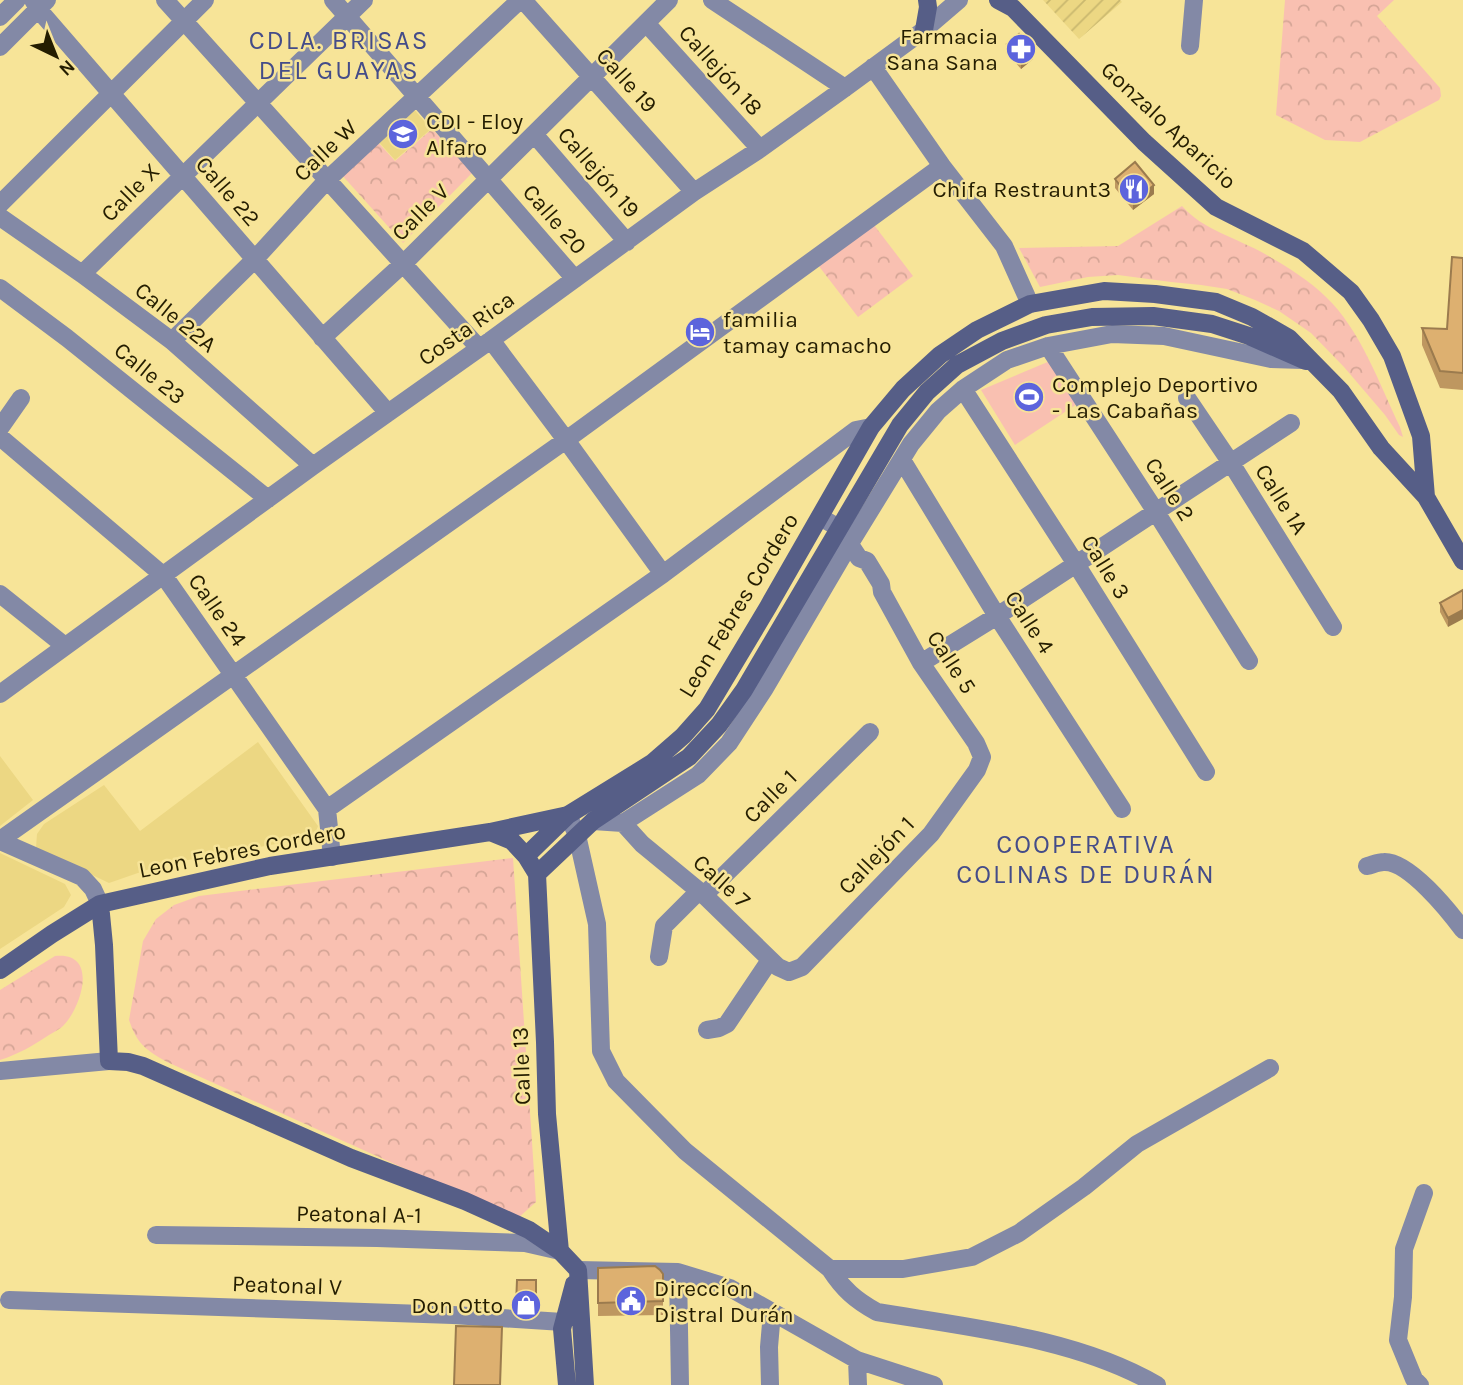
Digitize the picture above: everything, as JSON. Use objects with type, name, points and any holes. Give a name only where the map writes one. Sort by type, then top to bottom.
[{"type":"street","points":[[0,17],[18,0]]},
{"type":"street","points":[[165,0],[404,263],[485,344],[566,440],[663,574]]},
{"type":"street","points":[[0,204],[205,0]]},
{"type":"street","name":"Calle 20","points":[[333,0],[575,279]]},
{"type":"street","name":"Calle X","points":[[82,274],[364,0]]},
{"type":"street","name":"Calle 19","points":[[521,0],[694,192]]},
{"type":"street","name":"Calle W","points":[[172,341],[255,259],[328,179],[521,0]]},
{"type":"street","name":"Calle V","points":[[322,338],[404,263],[669,0]]},
{"type":"street","points":[[712,0],[845,88]]},
{"type":"street","points":[[924,30],[928,0]]},
{"type":"street","name":"Costa Rica","points":[[0,694],[694,192],[845,88],[924,30],[959,0]]},
{"type":"street","name":"Gonzalo Aparicio","points":[[998,0],[1013,8],[1144,142],[1216,207],[1303,251],[1351,292],[1392,356],[1421,436],[1426,497],[1463,562]]},
{"type":"street","points":[[1190,46],[1194,0]]},
{"type":"street","points":[[0,47],[40,3]]},
{"type":"street","name":"Calle 22","points":[[40,3],[110,94],[388,413]]},
{"type":"street","name":"Callejón 18","points":[[646,23],[760,149]]},
{"type":"street","points":[[873,67],[942,166],[1004,246],[1030,304]]},
{"type":"street","name":"Callejón 19","points":[[534,134],[627,242]]},
{"type":"street","points":[[0,841],[566,440],[942,166]]},
{"type":"street","name":"Calle 22A","points":[[0,217],[172,341],[313,466]]},
{"type":"street","name":"Calle 23","points":[[0,288],[67,338],[268,499]]},
{"type":"street","name":"Leon Febres Cordero","points":[[526,856],[568,816],[652,762],[683,736],[707,709],[871,427],[903,389],[940,355],[977,330],[1030,304],[1104,291],[1216,302],[1247,315],[1289,338],[1310,363],[1342,391],[1381,448],[1426,497]]},
{"type":"street","points":[[1241,333],[1248,325],[1247,315]]},
{"type":"street","name":"Leon Febres Cordero","points":[[537,874],[593,821],[689,757],[719,725],[744,690],[900,425],[927,392],[957,365],[1002,341],[1046,325],[1092,317],[1153,316],[1212,324],[1241,333],[1310,363]]},
{"type":"street","points":[[593,821],[623,823],[698,775],[729,743],[854,552],[911,444],[938,411],[963,389],[1007,360],[1048,346],[1112,334],[1164,336],[1271,359],[1310,363]]},
{"type":"street","name":"Calle 2","points":[[1048,346],[1157,512],[1249,661]]},
{"type":"street","name":"Calle 3","points":[[963,389],[1206,772]]},
{"type":"street","points":[[0,428],[21,398]]},
{"type":"street","name":"Calle 1A","points":[[1187,398],[1231,463],[1333,627]]},
{"type":"street","points":[[921,663],[1291,423]]},
{"type":"street","points":[[327,809],[663,574],[856,430],[871,427]]},
{"type":"street","name":"Calle 24","points":[[0,437],[164,576],[327,809],[332,857]]},
{"type":"street","name":"Calle 4","points":[[902,460],[997,616],[1122,809]]},
{"type":"street","name":"Calle 5","points":[[820,517],[839,528],[854,552],[867,561],[921,663],[976,743],[982,757]]},
{"type":"street","points":[[0,594],[65,646]]},
{"type":"street","name":"Calle 1","points":[[659,957],[664,926],[870,732]]},
{"type":"street","name":"Callejón 1","points":[[789,972],[802,967],[932,835],[977,770],[982,757]]},
{"type":"street","points":[[568,816],[577,835],[597,924],[601,1051],[616,1081],[685,1151],[830,1269],[840,1285],[860,1303],[877,1312],[1022,1337],[1096,1357],[1157,1385]]},
{"type":"street","name":"Leon Febres Cordero","points":[[0,970],[100,904],[270,866],[490,832],[568,816]]},
{"type":"street","name":"Calle 7","points":[[623,823],[642,844],[702,893],[778,968],[789,972]]},
{"type":"street","points":[[490,832],[512,841],[526,856]]},
{"type":"street","points":[[0,841],[82,877],[93,889],[100,904],[104,945],[109,1061]]},
{"type":"street","name":"Calle 13","points":[[526,856],[537,874],[547,1114],[560,1251]]},
{"type":"street","points":[[1367,866],[1386,862],[1405,869],[1428,888],[1463,930]]},
{"type":"street","points":[[707,1030],[727,1024],[770,960]]},
{"type":"street","points":[[0,1071],[109,1061],[143,1066],[351,1158],[465,1201],[529,1230],[560,1251],[578,1270],[585,1385]]},
{"type":"street","points":[[830,1269],[903,1269],[972,1257],[1019,1233],[1138,1144],[1270,1068]]},
{"type":"street","points":[[1420,1385],[1414,1379],[1398,1340],[1403,1297],[1404,1249],[1424,1193]]},
{"type":"street","name":"Peatonal A-1","points":[[156,1235],[526,1243],[560,1251]]},
{"type":"street","points":[[578,1270],[678,1272],[730,1288],[857,1360],[934,1385]]},
{"type":"street","points":[[567,1385],[562,1329],[578,1270]]},
{"type":"street","points":[[678,1272],[680,1385]]},
{"type":"street","name":"Peatonal V","points":[[9,1300],[453,1315],[563,1322]]},
{"type":"street","points":[[770,1385],[772,1312]]},
{"type":"street","points":[[857,1360],[858,1385]]},
{"type":"shaded area","points":[[1043,0],[1120,0],[1122,2],[1079,39]]},
{"type":"shaded area","name":"CDI - Eloy Alfaro","points":[[412,107],[431,129],[395,160],[376,139]]},
{"type":"shaded area","points":[[258,742],[318,826],[314,837],[161,865],[109,883],[36,848],[37,834],[44,824],[104,785],[140,831]]},
{"type":"shaded area","points":[[0,756],[33,800],[0,826]]},
{"type":"shaded area","points":[[0,853],[65,884],[71,895],[64,907],[0,949]]},
{"type":"green space","points":[[1285,0],[1394,0],[1377,16],[1440,88],[1439,100],[1360,142],[1325,140],[1276,115]]},
{"type":"green space","points":[[432,129],[473,172],[403,243],[341,174],[375,139],[395,161]]},
{"type":"green space","points":[[1182,206],[1210,228],[1289,268],[1326,297],[1359,341],[1403,437],[1344,367],[1311,333],[1279,311],[1227,289],[1118,275],[1088,277],[1040,287],[1019,248],[1118,246]]},
{"type":"green space","points":[[874,225],[913,276],[858,317],[818,265]]},
{"type":"green space","name":"Complejo Deportivo - Las Cabañas","points":[[1050,361],[1077,404],[1015,445],[981,390]]},
{"type":"green space","points":[[513,858],[536,1202],[517,1219],[167,1062],[143,1046],[135,1035],[129,1020],[143,941],[156,919],[174,905],[199,896]]},
{"type":"green space","points":[[55,956],[69,957],[77,962],[82,971],[83,982],[76,1006],[63,1026],[25,1049],[0,1060],[0,990]]},
{"type":"building","points":[[1019,34],[1033,50],[1021,60],[1007,44]]},
{"type":"building","points":[[1135,162],[1154,185],[1133,202],[1115,179]]},
{"type":"building","points":[[1452,257],[1463,258],[1463,373],[1440,371],[1422,328],[1447,329]]},
{"type":"building","points":[[1463,590],[1463,610],[1448,618],[1440,603]]},
{"type":"building","name":"Direccíon Distral Durán","points":[[655,1266],[663,1274],[663,1301],[598,1303],[598,1268]]},
{"type":"building","points":[[517,1280],[536,1280],[536,1306],[516,1305]]},
{"type":"building","points":[[456,1326],[502,1327],[500,1385],[454,1385]]},
{"type":"place","name":"Farmacia Sana Sana","points":[[1021,49]]},
{"type":"place","name":"CDI - Eloy Alfaro","points":[[403,134]]},
{"type":"place","name":"Chifa Restraunt3","points":[[1134,189]]},
{"type":"place","name":"familia tamay camacho","points":[[700,332]]},
{"type":"place","name":"Complejo Deportivo - Las Cabañas","points":[[1029,397]]},
{"type":"place","name":"Direccíon Distral Durán","points":[[631,1301]]},
{"type":"place","name":"Don Otto","points":[[526,1305]]},
{"type":"district","name":"CDLA. BRISAS DEL GUAYAS","points":[[339,55]]},
{"type":"district","name":"COOPERATIVA COLINAS DE DURÁN","points":[[1086,859]]}]
